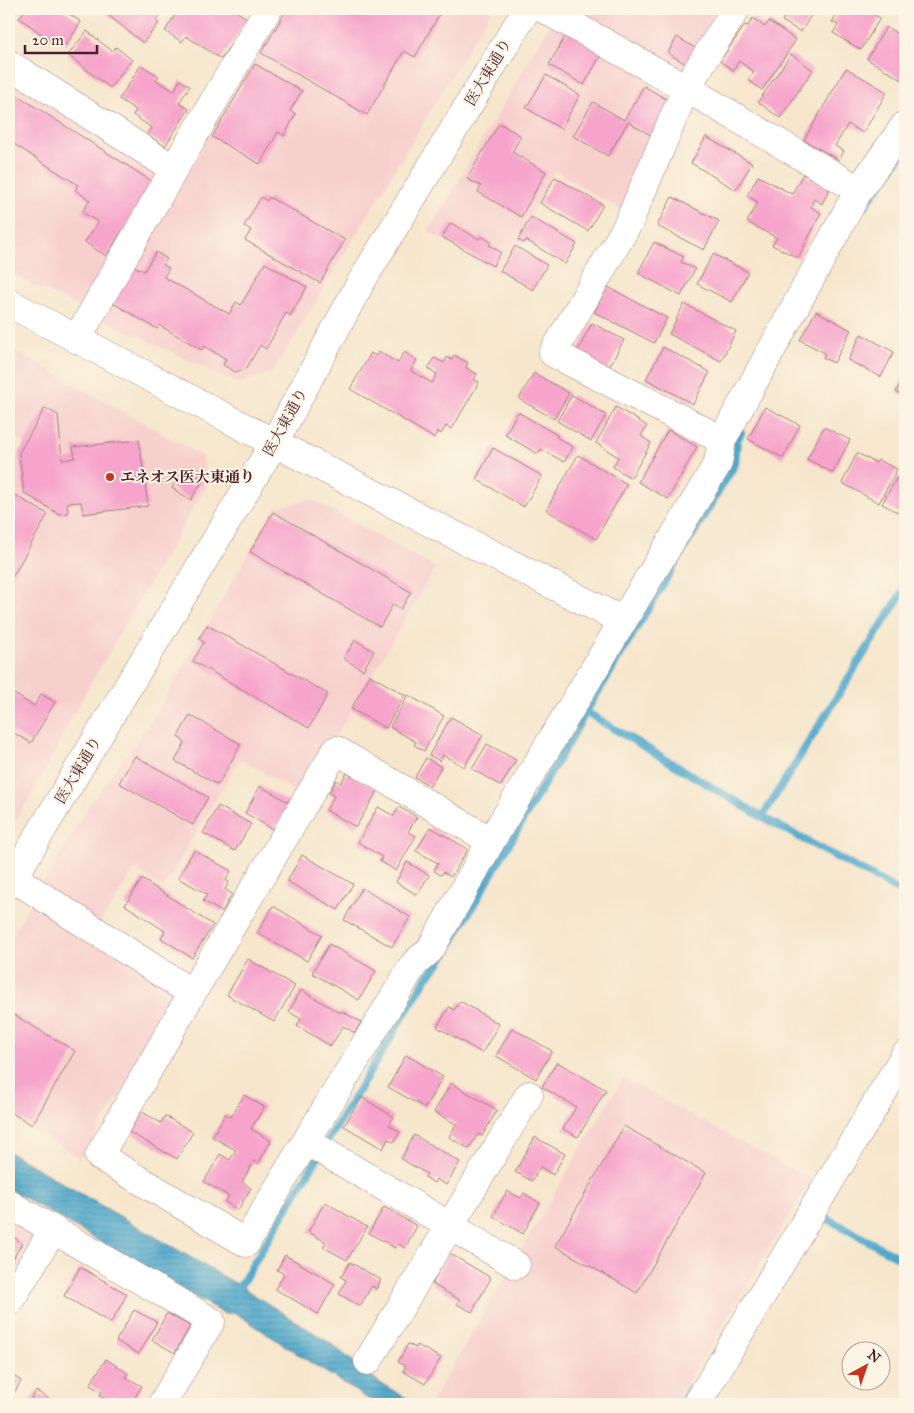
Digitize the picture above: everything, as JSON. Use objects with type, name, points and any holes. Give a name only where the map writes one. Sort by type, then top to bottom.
[{"type":"street","points":[[77,339],[268,9]]},
{"type":"street","name":"医大東通り","points":[[10,879],[274,443],[361,282],[527,9]]},
{"type":"street","points":[[544,9],[686,88],[859,190]]},
{"type":"street","points":[[722,440],[553,354],[628,224],[686,88],[736,9]]},
{"type":"street","points":[[9,64],[174,169]]},
{"type":"street","points":[[491,841],[336,750],[192,992],[99,1156],[246,1243],[316,1146],[414,964],[430,950],[491,841],[718,463],[722,440],[859,190],[905,125]]},
{"type":"street","points":[[9,303],[274,443],[623,621]]},
{"type":"street","points":[[10,879],[192,992]]},
{"type":"street","points":[[697,1404],[905,1055]]},
{"type":"street","points":[[368,1361],[529,1095]]},
{"type":"street","points":[[316,1146],[516,1265]]},
{"type":"street","points":[[9,1204],[211,1321],[162,1404]]},
{"type":"street","points":[[9,1302],[53,1230]]},
{"type":"shaded area","points":[[284,9],[492,9],[273,372],[238,384],[31,284],[9,271],[9,80],[179,189]]},
{"type":"shaded area","points":[[559,9],[718,9],[673,96],[622,211],[555,171],[498,274],[429,231]]},
{"type":"shaded area","points":[[9,347],[202,456],[208,483],[82,698],[31,796],[9,832],[9,470],[25,443],[9,432]]},
{"type":"shaded area","points":[[311,499],[436,568],[301,794],[240,759],[163,888],[135,869],[91,937],[181,994],[81,1158],[9,1116],[9,941],[89,805],[153,719],[275,508]]},
{"type":"shaded area","points":[[623,1078],[811,1180],[675,1404],[430,1404]]},
{"type":"shaded area","points":[[9,1193],[52,1218],[9,1284]]},
{"type":"water","points":[[9,1152],[240,1286],[330,1343],[380,1383],[417,1404],[376,1404],[234,1312],[225,1314],[9,1189]]},
{"type":"building","points":[[26,9],[62,9],[81,22],[66,45],[55,37],[52,41],[19,18]]},
{"type":"building","points":[[105,9],[156,9],[161,13],[156,20],[159,23],[143,43],[103,11]]},
{"type":"building","points":[[179,9],[233,9],[248,19],[221,59],[186,36],[182,42],[165,31]]},
{"type":"building","points":[[287,9],[442,10],[415,57],[404,51],[367,115],[261,53]]},
{"type":"building","points":[[782,9],[815,9],[801,32],[782,21],[787,12]]},
{"type":"building","points":[[840,9],[863,9],[880,18],[861,50],[833,33],[838,25],[832,22]]},
{"type":"building","points":[[753,18],[765,27],[769,21],[796,40],[762,90],[748,80],[754,72],[739,61],[733,70],[720,61],[745,25],[748,26]]},
{"type":"building","points":[[886,27],[905,38],[904,81],[867,59]]},
{"type":"building","points":[[87,31],[112,51],[116,47],[132,60],[110,88],[68,55]]},
{"type":"building","points":[[568,31],[603,51],[584,85],[549,65]]},
{"type":"building","points":[[677,37],[695,48],[686,64],[668,53]]},
{"type":"building","points":[[791,54],[813,70],[780,118],[758,102]]},
{"type":"building","points":[[255,64],[302,91],[290,111],[296,114],[284,136],[278,132],[260,164],[212,137]]},
{"type":"building","points":[[141,65],[159,76],[156,80],[174,91],[180,80],[190,86],[179,103],[189,109],[165,146],[147,135],[152,128],[133,115],[136,110],[119,99]]},
{"type":"building","points":[[846,68],[887,92],[863,133],[848,124],[835,146],[844,151],[839,160],[804,140]]},
{"type":"building","points":[[546,75],[580,95],[561,129],[526,108]]},
{"type":"building","points":[[644,86],[678,106],[659,140],[628,122],[608,156],[573,136],[593,102],[624,120]]},
{"type":"building","points":[[9,90],[153,182],[106,256],[85,242],[98,222],[82,212],[90,200],[75,190],[78,185],[9,141]]},
{"type":"building","points":[[499,123],[521,136],[512,152],[546,172],[521,217],[478,192],[481,186],[467,179]]},
{"type":"building","points":[[706,137],[752,163],[736,190],[691,163]]},
{"type":"building","points":[[803,174],[830,188],[822,204],[814,199],[811,207],[821,213],[798,258],[772,245],[777,238],[747,222],[758,202],[747,196],[758,176],[792,194]]},
{"type":"building","points":[[555,177],[603,205],[588,231],[540,203]]},
{"type":"building","points":[[261,197],[267,201],[269,197],[345,240],[320,283],[245,240],[251,230],[244,226]]},
{"type":"building","points":[[672,197],[719,221],[704,250],[657,226]]},
{"type":"building","points":[[531,217],[577,244],[565,264],[526,240],[524,243],[518,240]]},
{"type":"building","points":[[451,223],[479,239],[481,236],[491,242],[489,245],[501,252],[493,266],[442,237]]},
{"type":"building","points":[[654,242],[684,257],[681,262],[695,269],[681,296],[638,273]]},
{"type":"building","points":[[515,246],[547,265],[533,290],[500,271]]},
{"type":"building","points":[[156,252],[167,259],[163,265],[169,268],[164,277],[229,314],[236,302],[241,305],[265,263],[307,287],[290,316],[286,313],[266,349],[260,345],[246,369],[235,372],[223,365],[226,359],[204,346],[202,350],[159,325],[157,329],[113,303],[134,266],[144,271]]},
{"type":"building","points":[[713,254],[748,272],[732,302],[697,284]]},
{"type":"building","points":[[608,287],[667,318],[654,343],[594,312]]},
{"type":"building","points":[[684,304],[736,331],[721,361],[669,334]]},
{"type":"building","points":[[816,311],[851,330],[834,363],[823,358],[825,353],[800,340]]},
{"type":"building","points":[[592,323],[624,340],[607,371],[576,354]]},
{"type":"building","points":[[861,334],[894,352],[881,377],[848,360]]},
{"type":"building","points":[[663,347],[710,372],[693,404],[646,379]]},
{"type":"building","points":[[379,352],[398,363],[404,352],[417,360],[411,371],[432,383],[437,374],[428,369],[434,358],[444,363],[447,357],[452,360],[454,355],[468,363],[466,368],[477,374],[474,379],[479,382],[452,429],[446,426],[441,434],[437,431],[434,438],[350,389],[371,353],[376,356]]},
{"type":"building","points":[[534,373],[569,393],[554,419],[519,399]]},
{"type":"building","points":[[905,373],[905,397],[896,392]]},
{"type":"building","points":[[572,395],[606,415],[591,441],[557,421]]},
{"type":"building","points":[[616,407],[647,426],[641,436],[651,443],[631,478],[613,467],[618,457],[596,443]]},
{"type":"building","points":[[765,407],[800,425],[783,458],[748,439]]},
{"type":"building","points":[[45,408],[58,415],[62,460],[75,458],[73,447],[139,440],[148,506],[83,514],[81,502],[67,503],[68,513],[59,514],[24,493],[19,453]]},
{"type":"building","points":[[518,412],[557,435],[556,437],[573,447],[564,462],[541,449],[538,454],[505,435]]},
{"type":"building","points":[[824,427],[850,440],[833,473],[807,459]]},
{"type":"building","points":[[668,430],[697,447],[668,499],[638,482]]},
{"type":"building","points":[[493,448],[542,476],[524,507],[476,479]]},
{"type":"building","points":[[857,453],[876,463],[878,460],[897,469],[879,503],[842,483]]},
{"type":"building","points":[[578,455],[627,484],[596,539],[546,510]]},
{"type":"building","points":[[184,467],[204,478],[191,500],[172,488]]},
{"type":"building","points":[[897,477],[905,482],[905,516],[882,504]]},
{"type":"building","points":[[9,492],[48,514],[9,583]]},
{"type":"building","points":[[273,512],[411,592],[401,609],[393,604],[380,627],[250,552]]},
{"type":"building","points":[[207,625],[328,694],[309,728],[193,661],[204,642],[199,639]]},
{"type":"building","points":[[355,640],[374,651],[363,670],[344,659]]},
{"type":"building","points":[[370,675],[405,695],[386,728],[351,709]]},
{"type":"building","points":[[9,691],[34,706],[41,694],[55,702],[31,743],[9,730]]},
{"type":"building","points":[[408,695],[444,716],[424,751],[414,745],[416,742],[390,727]]},
{"type":"building","points":[[190,715],[241,744],[218,785],[175,761],[185,742],[178,737]]},
{"type":"building","points":[[451,717],[483,735],[464,767],[443,755],[440,761],[429,755]]},
{"type":"building","points":[[487,744],[516,760],[501,786],[472,769]]},
{"type":"building","points":[[135,756],[208,797],[193,825],[119,783]]},
{"type":"building","points":[[426,758],[441,767],[430,786],[415,777]]},
{"type":"building","points":[[347,773],[378,790],[356,827],[326,810],[334,796],[329,793],[336,780],[341,783]]},
{"type":"building","points":[[260,786],[290,803],[274,830],[245,813]]},
{"type":"building","points":[[218,806],[251,824],[235,851],[203,833]]},
{"type":"building","points":[[378,807],[394,816],[399,807],[417,817],[408,832],[416,836],[396,871],[380,861],[382,857],[358,842]]},
{"type":"building","points":[[430,827],[468,849],[451,877],[443,872],[441,875],[434,871],[438,863],[416,851]]},
{"type":"building","points":[[194,850],[231,871],[226,880],[229,882],[225,889],[232,894],[222,912],[203,901],[207,894],[178,878]]},
{"type":"building","points":[[302,855],[353,884],[338,910],[287,881]]},
{"type":"building","points":[[407,862],[429,875],[417,895],[396,882]]},
{"type":"building","points":[[142,879],[213,925],[192,958],[161,938],[165,931],[125,905]]},
{"type":"building","points":[[362,888],[410,917],[392,947],[344,920]]},
{"type":"building","points":[[273,906],[322,935],[307,961],[257,933]]},
{"type":"building","points":[[329,944],[376,971],[359,1000],[312,973]]},
{"type":"building","points":[[248,959],[295,986],[274,1022],[227,995]]},
{"type":"building","points":[[301,990],[340,1013],[341,1011],[361,1022],[355,1033],[343,1026],[331,1046],[297,1026],[301,1019],[289,1012]]},
{"type":"building","points":[[460,1001],[499,1024],[482,1053],[437,1027],[449,1007],[454,1010]]},
{"type":"building","points":[[9,1012],[75,1051],[32,1125],[9,1111]]},
{"type":"building","points":[[512,1028],[552,1051],[536,1079],[496,1056]]},
{"type":"building","points":[[406,1055],[443,1077],[425,1108],[388,1087]]},
{"type":"building","points":[[557,1062],[606,1090],[578,1137],[563,1129],[576,1107],[542,1087]]},
{"type":"building","points":[[451,1083],[497,1110],[482,1136],[478,1134],[469,1149],[449,1137],[456,1124],[434,1112]]},
{"type":"building","points":[[244,1095],[264,1107],[251,1129],[271,1141],[258,1164],[254,1161],[242,1182],[251,1188],[238,1210],[225,1202],[229,1196],[204,1182],[220,1154],[230,1160],[236,1150],[212,1137],[225,1114],[231,1117]]},
{"type":"building","points":[[361,1097],[394,1117],[389,1125],[400,1132],[394,1142],[388,1139],[383,1149],[344,1126]]},
{"type":"building","points":[[141,1111],[161,1123],[165,1116],[193,1132],[177,1159],[129,1132]]},
{"type":"building","points":[[624,1126],[706,1173],[637,1293],[555,1246]]},
{"type":"building","points":[[414,1135],[460,1162],[446,1185],[436,1179],[434,1183],[425,1177],[427,1174],[401,1159]]},
{"type":"building","points":[[535,1137],[565,1154],[553,1175],[540,1167],[532,1181],[515,1172]]},
{"type":"building","points":[[507,1191],[521,1198],[524,1193],[540,1203],[523,1234],[493,1216]]},
{"type":"building","points":[[325,1202],[367,1227],[347,1260],[323,1247],[326,1242],[308,1232]]},
{"type":"building","points":[[384,1207],[417,1226],[405,1248],[398,1244],[395,1248],[369,1233]]},
{"type":"building","points":[[9,1234],[22,1243],[9,1266]]},
{"type":"building","points":[[449,1253],[491,1278],[472,1312],[457,1304],[460,1300],[432,1284]]},
{"type":"building","points":[[285,1255],[335,1284],[318,1314],[275,1289],[284,1274],[277,1270]]},
{"type":"building","points":[[350,1262],[381,1280],[376,1289],[372,1286],[360,1306],[339,1294],[346,1280],[341,1277]]},
{"type":"building","points":[[80,1267],[127,1294],[111,1323],[64,1296]]},
{"type":"building","points":[[134,1310],[157,1322],[139,1354],[116,1341]]},
{"type":"building","points":[[167,1313],[190,1326],[175,1353],[152,1340]]},
{"type":"building","points":[[408,1344],[416,1348],[417,1345],[441,1358],[425,1384],[403,1371],[406,1366],[398,1362]]},
{"type":"building","points":[[106,1359],[128,1373],[126,1377],[142,1386],[131,1404],[113,1404],[99,1396],[102,1392],[90,1385]]},
{"type":"building","points":[[9,1373],[21,1381],[9,1402]]},
{"type":"building","points":[[36,1391],[58,1404],[28,1404]]},
{"type":"waterway","points":[[865,206],[905,151]]},
{"type":"waterway","points":[[237,1294],[240,1286],[427,977],[440,962],[586,712],[735,464],[737,440],[741,433]]},
{"type":"waterway","points":[[762,817],[905,588]]},
{"type":"waterway","points":[[586,712],[762,817],[905,894]]},
{"type":"waterway","points":[[893,1052],[905,1032]]},
{"type":"waterway","points":[[828,1219],[905,1261]]},
{"type":"waterway","points":[[681,1404],[690,1389]]},
{"type":"place","name":"エネオス医大東通り","points":[[110,477]]}]
